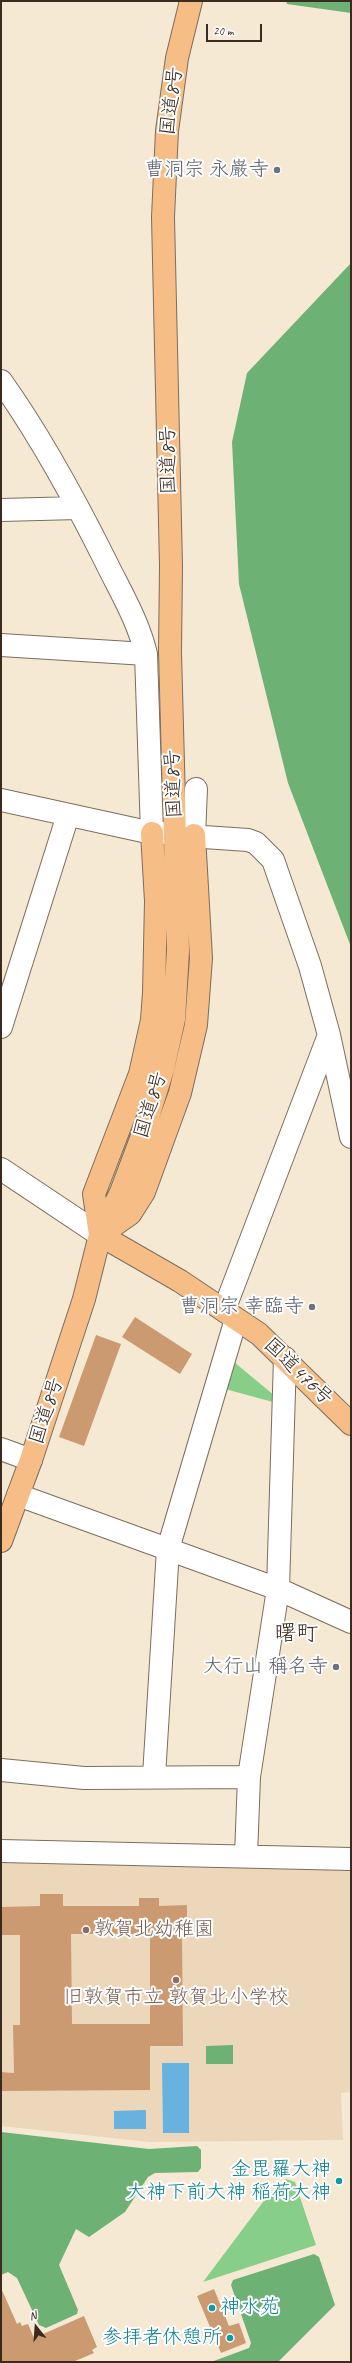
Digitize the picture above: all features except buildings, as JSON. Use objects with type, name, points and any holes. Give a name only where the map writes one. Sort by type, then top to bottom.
[{"type":"highway","name":"国道8号","points":[[1,1540],[31,1460],[84,1299],[100,1235],[122,1192],[142,1136],[163,1069],[174,1019],[178,950],[170,652],[171,566],[163,217],[167,131],[175,72],[191,1]]},
{"type":"highway","points":[[158,833],[152,1020],[140,1074],[94,1194],[100,1235],[130,1214],[144,1192],[180,1093],[196,1025],[200,958],[192,835]]},
{"type":"highway","name":"国道476号","points":[[100,1235],[180,1281],[259,1334],[351,1424]]},
{"type":"street","points":[[1,381],[26,415],[78,508],[140,630],[146,654],[158,833],[1,800]]},
{"type":"street","points":[[1,510],[78,508]]},
{"type":"street","points":[[1,645],[146,654]]},
{"type":"street","points":[[196,789],[192,835],[248,840],[256,843],[273,860],[310,966],[329,1035],[351,1137]]},
{"type":"street","points":[[1,1027],[68,814]]},
{"type":"street","points":[[154,1776],[168,1549],[230,1315],[329,1035]]},
{"type":"street","points":[[1,1169],[100,1235]]},
{"type":"street","points":[[246,1856],[249,1777],[278,1589],[285,1358]]},
{"type":"street","points":[[1,1449],[31,1460]]},
{"type":"street","points":[[18,1495],[278,1589],[351,1622]]},
{"type":"street","points":[[2,1773],[84,1778],[154,1776],[249,1777]]},
{"type":"street","points":[[1,1851],[351,1859]]},
{"type":"shaded area","name":"旧敦賀市立 敦賀北小学校","points":[[1,1857],[351,1868],[351,2092],[341,2093],[343,2140],[149,2142],[1,2126]]},
{"type":"green space","points":[[286,1],[351,1],[351,13],[287,4]]},
{"type":"green space","points":[[351,263],[351,947],[288,783],[239,584],[232,442],[247,373]]},
{"type":"green space","points":[[234,1362],[275,1396],[273,1402],[225,1389]]},
{"type":"green space","points":[[233,2045],[233,2064],[206,2064],[206,2046]]},
{"type":"green space","points":[[1,2132],[149,2149],[197,2146],[201,2150],[201,2168],[198,2172],[155,2173],[148,2177],[125,2212],[89,2237],[76,2229],[59,2265],[78,2310],[77,2314],[46,2328],[39,2325],[17,2278],[8,2272],[1,2275]]},
{"type":"green space","points":[[286,2179],[295,2182],[316,2245],[203,2282],[266,2198]]},
{"type":"green space","points":[[314,2254],[319,2257],[335,2305],[278,2362],[211,2362],[249,2348],[251,2343],[231,2285],[233,2280]]},
{"type":"water","points":[[162,2063],[189,2063],[189,2133],[163,2133]]},
{"type":"water","points":[[146,2110],[146,2129],[114,2129],[114,2111]]},
{"type":"place","name":"曹洞宗 永巌寺","points":[[277,170]]},
{"type":"place","name":"曹洞宗 幸臨寺","points":[[312,1307]]},
{"type":"place","name":"大行山 稱名寺","points":[[336,1667]]},
{"type":"place","name":"敦賀北幼稚園","points":[[86,1930]]},
{"type":"place","name":"旧敦賀市立 敦賀北小学校","points":[[176,1980]]},
{"type":"place","name":"金毘羅大神 大神下前大神 稲荷大神","points":[[339,2181]]},
{"type":"place","name":"神水苑","points":[[212,2308]]},
{"type":"place","name":"参拝者休憩所","points":[[230,2338]]},
{"type":"district","name":"曙町","points":[[296,1634]]}]
